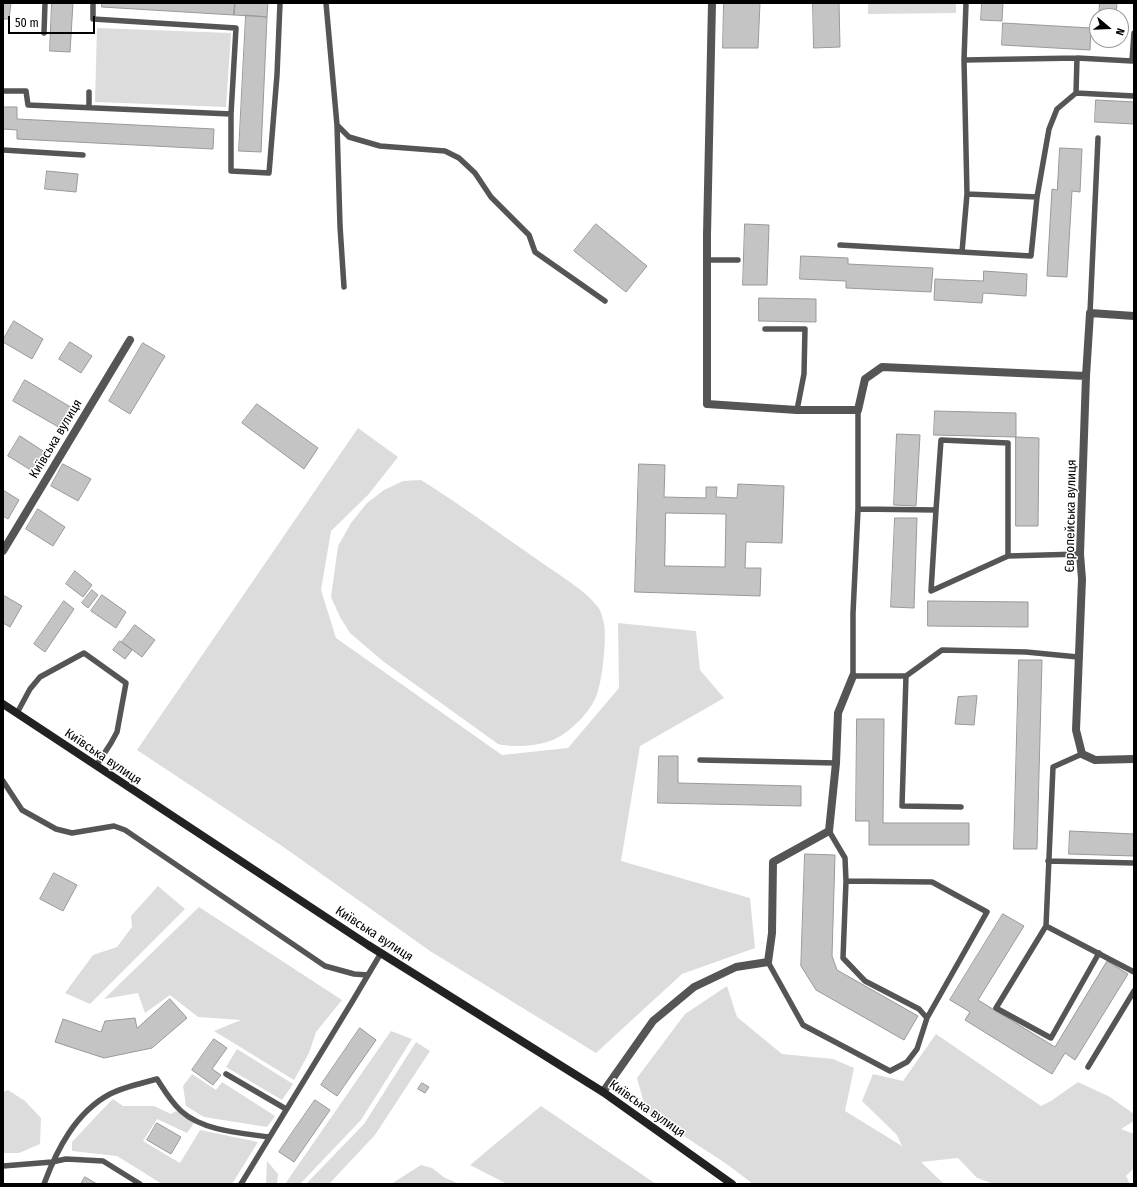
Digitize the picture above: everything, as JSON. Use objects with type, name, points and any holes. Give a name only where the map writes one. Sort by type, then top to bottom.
[{"type":"main road","name":"Київська вулиця","points":[[3,704],[381,953],[603,1092],[732,1184]]},
{"type":"street","points":[[712,3],[707,260],[707,404],[797,410],[858,410],[865,379],[882,367],[1086,376]]},
{"type":"street","points":[[1090,314],[1134,316]]},
{"type":"street","name":"Європейська вулиця","points":[[1082,754],[1076,730],[1082,579],[1080,554],[1086,376],[1090,314]]},
{"type":"street","name":"Київська вулиця","points":[[3,551],[130,340]]},
{"type":"street","points":[[603,1092],[653,1021],[694,987],[736,967],[768,962],[772,933],[773,862],[829,832],[836,763],[838,713],[853,676]]},
{"type":"street","points":[[1082,754],[1095,760],[1134,759]]},
{"type":"lane","points":[[44,33],[45,3]]},
{"type":"lane","points":[[93,3],[93,19],[236,28],[231,114],[231,171],[269,173],[277,75],[280,3]]},
{"type":"lane","points":[[326,3],[337,124],[340,226],[344,287]]},
{"type":"lane","points":[[962,252],[967,194],[964,60],[966,3]]},
{"type":"lane","points":[[964,60],[1077,58],[1132,61],[1134,33]]},
{"type":"lane","points":[[1076,93],[1077,58]]},
{"type":"lane","points":[[3,91],[26,91],[28,105],[231,114]]},
{"type":"lane","points":[[89,92],[89,107]]},
{"type":"lane","points":[[840,245],[1031,256],[1037,197],[1049,129],[1058,109],[1076,93],[1134,96]]},
{"type":"lane","points":[[337,124],[349,137],[380,146],[445,151],[459,158],[476,173],[491,197],[529,235],[535,252],[605,301]]},
{"type":"lane","points":[[1090,314],[1098,138]]},
{"type":"lane","points":[[3,150],[83,156]]},
{"type":"lane","points":[[967,194],[1037,197]]},
{"type":"lane","points":[[707,260],[738,260]]},
{"type":"lane","points":[[765,328],[805,329],[804,374],[797,410]]},
{"type":"lane","points":[[858,410],[858,509],[853,613],[853,676],[906,676],[942,650],[1026,652],[1078,657]]},
{"type":"lane","points":[[1008,556],[1008,443],[941,440],[931,591],[1008,556],[1080,554]]},
{"type":"lane","points":[[858,509],[936,510]]},
{"type":"lane","points":[[17,713],[30,689],[40,677],[84,653],[126,683],[117,732],[112,743],[96,766]]},
{"type":"lane","points":[[906,676],[902,806],[961,807]]},
{"type":"lane","points":[[1082,754],[1053,767],[1046,926],[996,1008],[1051,1038],[1099,953]]},
{"type":"lane","points":[[700,760],[836,763]]},
{"type":"lane","points":[[3,781],[22,810],[56,829],[72,833],[114,826],[125,830],[325,966],[354,974],[368,975]]},
{"type":"lane","points":[[829,832],[845,858],[846,881],[843,958],[865,981],[919,1008],[927,1018]]},
{"type":"lane","points":[[1048,862],[1134,863]]},
{"type":"lane","points":[[768,962],[803,1025],[890,1071],[907,1062],[916,1049],[927,1018],[987,912],[932,882],[846,881]]},
{"type":"lane","points":[[1046,926],[1134,972]]},
{"type":"lane","points":[[241,1184],[381,953]]},
{"type":"lane","points":[[1088,1067],[1134,991]]},
{"type":"lane","points":[[226,1074],[286,1109]]},
{"type":"lane","points":[[44,1184],[52,1162],[59,1149],[76,1124],[90,1108],[111,1094],[157,1079],[170,1099],[182,1112],[206,1126],[269,1137]]},
{"type":"lane","points":[[3,1166],[52,1162],[66,1159],[103,1161],[140,1184]]},
{"type":"shaded area","points":[[868,3],[956,3],[956,13],[868,14]]},
{"type":"shaded area","points":[[97,28],[231,33],[226,107],[95,102]]},
{"type":"shaded area","points":[[358,428],[398,457],[368,495],[331,531],[321,590],[336,638],[502,755],[568,748],[619,688],[618,623],[696,631],[700,670],[724,698],[640,746],[621,861],[750,898],[755,948],[682,974],[596,1053],[430,951],[282,846],[137,750]]},
{"type":"shaded area","points":[[421,480],[570,582],[592,600],[599,609],[604,624],[605,640],[602,674],[598,693],[589,709],[581,719],[569,730],[555,739],[527,746],[498,744],[384,662],[350,633],[340,617],[331,597],[338,546],[351,523],[367,503],[384,490],[403,481]]},
{"type":"shaded area","points":[[158,886],[185,909],[90,1004],[65,993],[93,955],[117,947],[132,927],[131,916]]},
{"type":"shaded area","points":[[199,907],[342,1000],[316,1032],[309,1053],[294,1080],[214,1031],[241,1020],[198,1017],[170,995],[145,1013],[138,993],[104,999]]},
{"type":"shaded area","points":[[727,986],[737,1017],[782,1054],[833,1059],[854,1068],[845,1111],[902,1146],[897,1135],[862,1101],[873,1074],[903,1081],[936,1034],[1041,1106],[1051,1101],[1078,1082],[1110,1097],[1134,1114],[1134,1121],[1121,1129],[1134,1134],[1134,1168],[1126,1176],[1130,1184],[994,1184],[977,1178],[958,1158],[921,1162],[944,1184],[753,1184],[728,1165],[646,1111],[637,1078],[685,1014]]},
{"type":"shaded area","points":[[391,1031],[412,1039],[361,1120],[300,1184],[285,1184]]},
{"type":"shaded area","points":[[416,1042],[430,1051],[375,1135],[329,1184],[306,1184],[364,1124]]},
{"type":"shaded area","points":[[237,1049],[293,1084],[282,1100],[226,1067]]},
{"type":"shaded area","points":[[192,1074],[216,1090],[222,1082],[275,1116],[267,1127],[204,1117],[186,1106],[183,1086]]},
{"type":"shaded area","points":[[8,1090],[25,1101],[41,1118],[40,1144],[19,1153],[3,1153],[3,1092]]},
{"type":"shaded area","points":[[113,1099],[123,1106],[154,1106],[171,1114],[176,1111],[194,1123],[187,1133],[157,1119],[143,1141],[180,1163],[200,1130],[258,1142],[232,1184],[162,1184],[117,1156],[72,1151],[72,1142]]},
{"type":"shaded area","points":[[541,1106],[656,1184],[507,1184],[470,1165]]},
{"type":"shaded area","points":[[267,1161],[278,1174],[277,1184],[266,1184]]},
{"type":"shaded area","points":[[421,1165],[432,1168],[445,1178],[460,1184],[391,1184]]},
{"type":"building","points":[[3,3],[11,3],[9,19],[3,19]]},
{"type":"building","points":[[52,3],[73,3],[70,52],[50,51]]},
{"type":"building","points":[[102,3],[235,3],[234,15],[102,7]]},
{"type":"building","points":[[235,3],[268,3],[267,17],[234,15]]},
{"type":"building","points":[[724,3],[760,3],[758,48],[723,48]]},
{"type":"building","points":[[813,3],[839,3],[840,47],[814,48]]},
{"type":"building","points":[[982,3],[1003,3],[1002,21],[981,20]]},
{"type":"building","points":[[1100,3],[1117,3],[1117,8],[1100,8]]},
{"type":"building","points":[[246,15],[267,17],[261,152],[239,151]]},
{"type":"building","points":[[1003,23],[1089,28],[1090,50],[1002,45]]},
{"type":"building","points":[[1096,100],[1134,102],[1134,124],[1095,122]]},
{"type":"building","points":[[3,107],[17,107],[17,119],[214,129],[213,149],[17,139],[17,130],[3,129]]},
{"type":"building","points":[[1060,148],[1082,149],[1080,192],[1072,191],[1067,277],[1047,276],[1052,189],[1057,190]]},
{"type":"building","points":[[47,171],[78,174],[76,192],[45,189]]},
{"type":"building","points":[[596,224],[647,266],[626,292],[574,251]]},
{"type":"building","points":[[745,224],[769,225],[767,285],[743,285]]},
{"type":"building","points":[[801,256],[848,258],[848,264],[933,268],[931,292],[846,288],[846,281],[800,279]]},
{"type":"building","points":[[984,271],[1027,274],[1026,296],[983,293],[982,303],[934,300],[935,279],[983,281]]},
{"type":"building","points":[[759,298],[816,299],[816,322],[759,321]]},
{"type":"building","points":[[14,321],[43,339],[32,359],[3,342]]},
{"type":"building","points":[[70,342],[92,356],[81,373],[59,359]]},
{"type":"building","points":[[143,343],[165,356],[130,414],[109,401]]},
{"type":"building","points":[[25,380],[74,409],[62,429],[13,401]]},
{"type":"building","points":[[257,404],[318,448],[304,469],[242,423]]},
{"type":"building","points":[[935,411],[1016,413],[1016,437],[934,435]]},
{"type":"building","points":[[897,434],[920,435],[916,506],[894,505]]},
{"type":"building","points":[[20,436],[46,453],[34,472],[8,456]]},
{"type":"building","points":[[1016,437],[1039,438],[1038,526],[1016,526]]},
{"type":"building","points":[[63,464],[91,479],[78,501],[51,486]]},
{"type":"building","points":[[639,464],[665,465],[664,497],[706,498],[706,487],[717,487],[716,497],[737,498],[738,484],[784,486],[782,543],[746,542],[745,568],[761,568],[760,596],[635,592]],"holes":[[[666,513],[726,514],[725,567],[665,566]]]},
{"type":"building","points":[[3,490],[19,500],[8,519],[3,516]]},
{"type":"building","points":[[38,509],[65,527],[53,546],[26,529]]},
{"type":"building","points":[[895,518],[917,518],[914,608],[891,607]]},
{"type":"building","points":[[75,571],[92,585],[83,597],[66,584]]},
{"type":"building","points":[[92,590],[98,595],[88,608],[82,603]]},
{"type":"building","points":[[3,595],[22,606],[10,627],[3,623]]},
{"type":"building","points":[[102,595],[126,612],[116,628],[91,611]]},
{"type":"building","points":[[64,601],[74,609],[45,652],[34,644]]},
{"type":"building","points":[[928,601],[1028,602],[1028,627],[928,626]]},
{"type":"building","points":[[135,625],[155,640],[142,657],[122,642]]},
{"type":"building","points":[[120,641],[132,650],[125,659],[113,650]]},
{"type":"building","points":[[1019,660],[1042,660],[1037,849],[1014,849]]},
{"type":"building","points":[[977,696],[974,725],[955,724],[958,697]]},
{"type":"building","points":[[857,719],[884,719],[883,823],[969,823],[969,845],[869,845],[869,821],[856,821]]},
{"type":"building","points":[[659,756],[678,756],[678,783],[801,786],[801,806],[658,803]]},
{"type":"building","points":[[1070,831],[1134,834],[1134,856],[1069,854]]},
{"type":"building","points":[[805,854],[835,855],[832,956],[837,970],[918,1016],[904,1040],[816,990],[801,966]]},
{"type":"building","points":[[54,873],[77,885],[63,911],[40,899]]},
{"type":"building","points":[[1003,914],[1024,926],[978,1000],[1055,1047],[1107,961],[1128,974],[1075,1060],[1065,1053],[1052,1074],[965,1020],[970,1012],[950,1000]]},
{"type":"building","points":[[170,999],[187,1018],[152,1048],[104,1058],[55,1042],[63,1019],[101,1032],[105,1021],[135,1018],[137,1028]]},
{"type":"building","points":[[360,1028],[376,1040],[337,1096],[321,1085]]},
{"type":"building","points":[[214,1039],[227,1048],[212,1069],[221,1075],[213,1085],[192,1070]]},
{"type":"building","points":[[422,1083],[429,1087],[425,1093],[418,1089]]},
{"type":"building","points":[[315,1100],[330,1110],[294,1162],[279,1152]]},
{"type":"building","points":[[157,1123],[181,1137],[171,1154],[147,1140]]},
{"type":"building","points":[[85,1177],[97,1184],[81,1184]]}]
